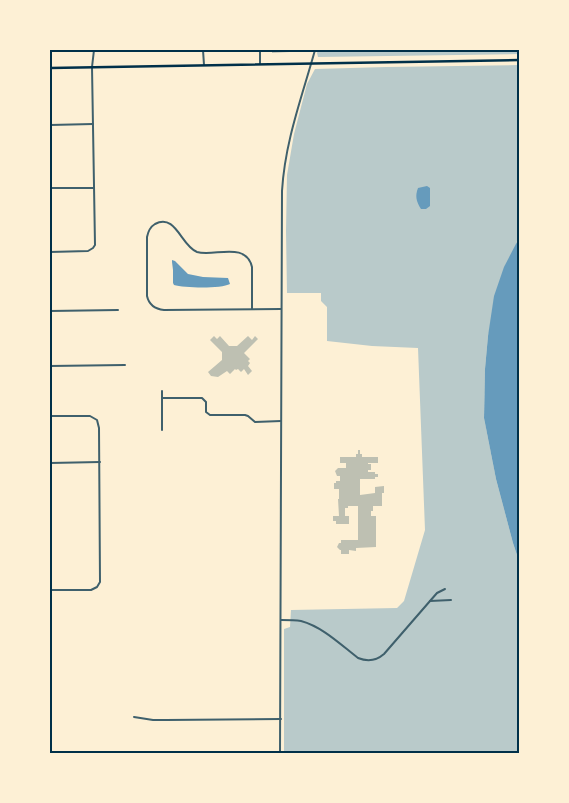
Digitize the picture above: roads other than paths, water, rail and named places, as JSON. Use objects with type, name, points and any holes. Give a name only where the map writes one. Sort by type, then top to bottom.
[{"type":"main road","points":[[50,68],[519,60]]},
{"type":"street","points":[[50,252],[87,251],[93,248],[95,243],[92,67],[94,50]]},
{"type":"street","points":[[203,50],[204,65]]},
{"type":"street","points":[[260,50],[260,64]]},
{"type":"street","points":[[280,753],[282,197],[284,168],[292,126],[314,50]]},
{"type":"street","points":[[50,125],[93,124]]},
{"type":"street","points":[[50,188],[94,188]]},
{"type":"street","points":[[252,309],[252,267],[245,255],[237,252],[198,252],[189,247],[171,225],[162,222],[157,223],[151,228],[147,237],[147,296],[152,305],[160,310],[282,309]]},
{"type":"street","points":[[50,311],[118,310]]},
{"type":"street","points":[[50,366],[125,364]]},
{"type":"street","points":[[162,391],[162,430]]},
{"type":"street","points":[[162,398],[202,398],[206,402],[206,412],[210,415],[245,415],[255,422],[281,421]]},
{"type":"street","points":[[50,416],[87,415],[96,420],[100,428],[100,582],[96,588],[91,590],[51,590]]},
{"type":"street","points":[[51,613],[51,463],[100,462]]},
{"type":"street","points":[[281,620],[305,622],[328,635],[358,658],[371,661],[378,659],[384,654],[430,601],[445,589]]},
{"type":"street","points":[[430,601],[451,600]]},
{"type":"street","points":[[134,717],[153,720],[281,720]]},
{"type":"water","points":[[427,186],[430,188],[430,206],[426,209],[421,209],[416,198],[417,191],[418,188]]},
{"type":"water","points":[[519,238],[519,561],[496,479],[484,418],[485,369],[494,296],[504,267]]},
{"type":"water","points":[[172,260],[188,274],[228,278],[230,284],[202,288],[174,285]]}]
